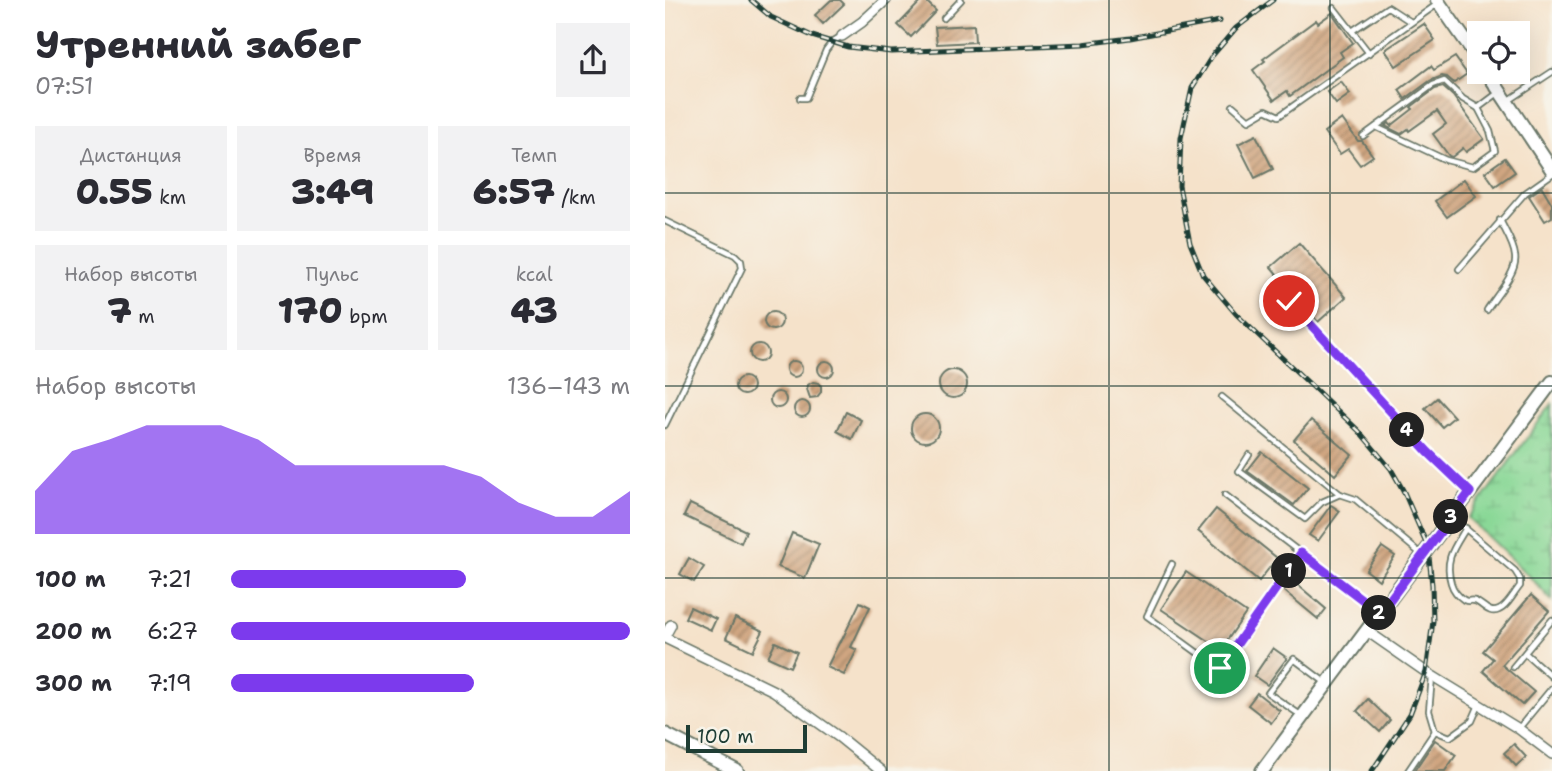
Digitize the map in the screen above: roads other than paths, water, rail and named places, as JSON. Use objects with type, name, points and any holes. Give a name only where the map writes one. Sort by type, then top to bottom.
[{"type":"main road","points":[[1439,1],[1467,42]]},
{"type":"main road","points":[[1495,84],[1552,172]]},
{"type":"main road","points":[[1262,771],[1552,382]]},
{"type":"main road","points":[[665,734],[737,771]]},
{"type":"street","points":[[842,36],[862,22],[885,0]]},
{"type":"street","points":[[668,623],[665,637],[774,691],[881,771]]},
{"type":"street","points":[[1367,631],[1432,676],[1519,729],[1552,754]]},
{"type":"lane","points":[[944,18],[961,0]]},
{"type":"lane","points":[[1233,107],[1249,120],[1266,110],[1279,116],[1439,1]]},
{"type":"lane","points":[[1352,31],[1388,7],[1411,22]]},
{"type":"lane","points":[[1334,8],[1369,53]]},
{"type":"lane","points":[[800,98],[806,98],[826,50],[842,36]]},
{"type":"lane","points":[[1478,108],[1552,72]]},
{"type":"lane","points":[[1363,136],[1433,85],[1444,81],[1463,99],[1478,108],[1490,131],[1495,151],[1473,167],[1446,160],[1376,127]]},
{"type":"lane","points":[[1459,269],[1525,193],[1552,172]]},
{"type":"lane","points":[[1487,310],[1513,271],[1516,261],[1500,220]]},
{"type":"lane","points":[[665,221],[735,255],[741,261],[742,268],[665,425]]},
{"type":"lane","points":[[1289,301],[1428,452],[1470,492]]},
{"type":"lane","points":[[1222,397],[1340,494],[1355,499],[1422,556]]},
{"type":"lane","points":[[1249,455],[1239,471],[1305,519],[1322,502],[1340,494]]},
{"type":"lane","points":[[1225,495],[1380,613]]},
{"type":"lane","points":[[1451,516],[1466,528],[1519,575],[1520,586],[1501,609],[1495,612],[1475,601],[1465,601],[1453,590],[1447,569],[1453,550],[1466,528]]},
{"type":"lane","points":[[1172,564],[1147,616],[1220,668],[1301,553]]},
{"type":"lane","points":[[1513,667],[1552,620]]},
{"type":"lane","points":[[1525,653],[1552,677]]},
{"type":"lane","points":[[1303,717],[1268,693],[1294,659],[1328,684]]},
{"type":"lane","points":[[1432,676],[1429,711],[1435,731]]},
{"type":"lane","points":[[1519,729],[1552,688]]},
{"type":"lane","points":[[1435,731],[1450,737],[1472,721],[1479,705]]},
{"type":"lane","points":[[1408,771],[1435,731]]},
{"type":"railway","points":[[751,0],[771,17],[812,36],[848,47],[891,52],[1083,44],[1220,21]]},
{"type":"railway","points":[[1273,0],[1236,28],[1212,56],[1192,88],[1181,138],[1179,186],[1190,243],[1203,275],[1236,314],[1359,431],[1391,469],[1428,547],[1433,621],[1426,672],[1410,714],[1372,771]]}]
